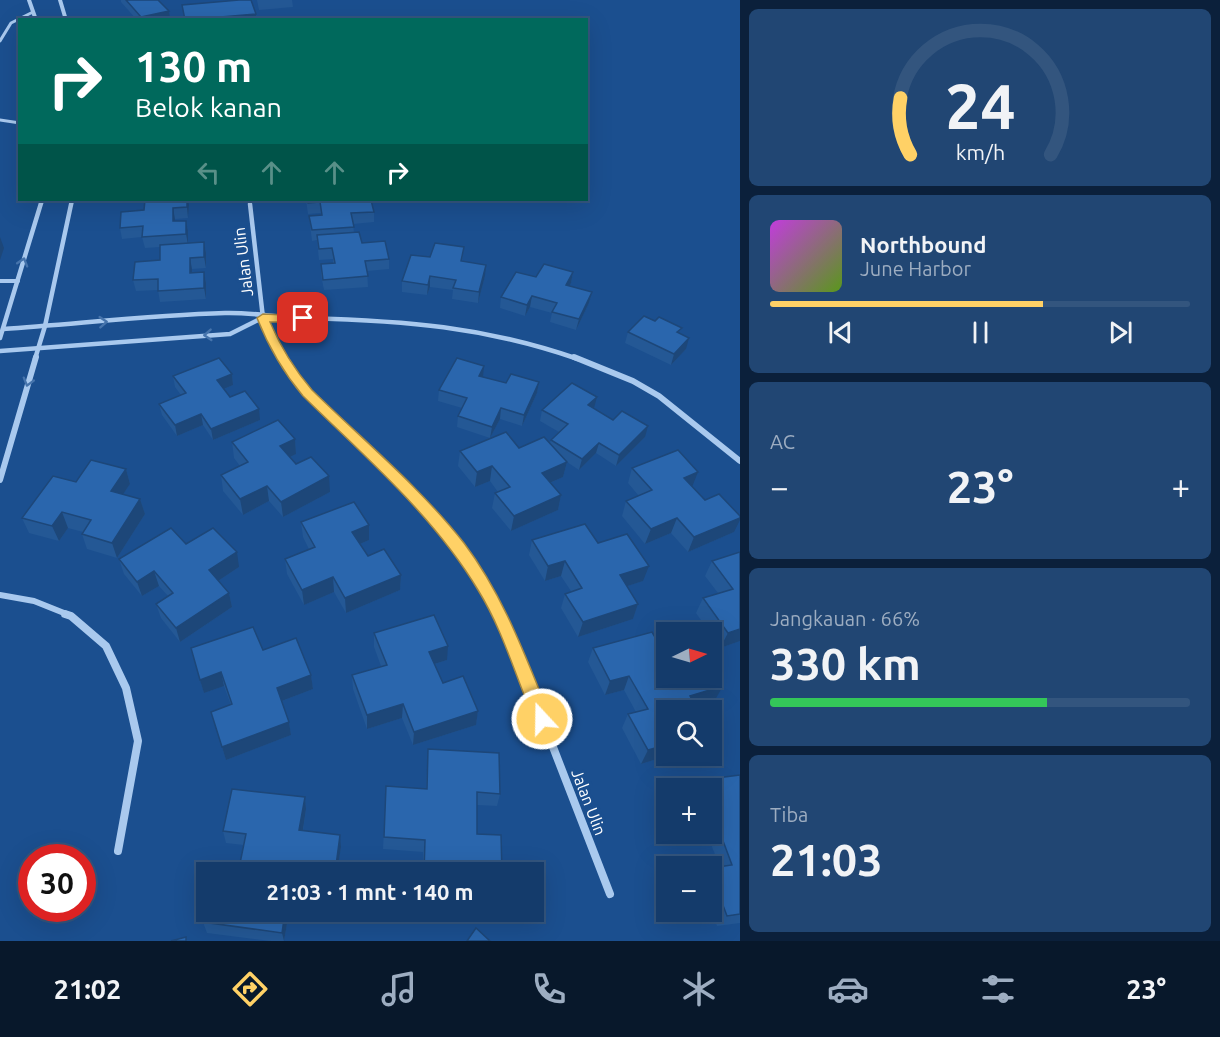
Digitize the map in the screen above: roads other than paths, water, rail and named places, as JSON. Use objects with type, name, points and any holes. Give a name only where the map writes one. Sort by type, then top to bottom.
[{"type":"street","points":[[29,0],[35,18]]},
{"type":"street","points":[[60,0],[65,18]]},
{"type":"street","points":[[0,338],[42,201]]},
{"type":"street","points":[[0,480],[45,326],[72,201]]},
{"type":"street","name":"Jalan Ulin","points":[[250,204],[263,318],[275,347],[290,373],[308,393],[426,510],[459,547],[484,587],[508,631],[610,894]]},
{"type":"street","points":[[3,329],[227,313],[263,318],[384,320],[443,326],[508,338],[573,356],[646,388],[706,432],[740,461]]},
{"type":"street","points":[[0,351],[230,334],[263,318]]},
{"type":"street","points":[[0,596],[34,602],[70,616],[106,646],[126,688],[138,741],[118,851]]},
{"type":"lane","points":[[21,18],[33,12]]},
{"type":"lane","points":[[0,41],[11,23],[18,20]]},
{"type":"lane","points":[[0,120],[18,123]]},
{"type":"lane","points":[[0,281],[18,281]]}]
